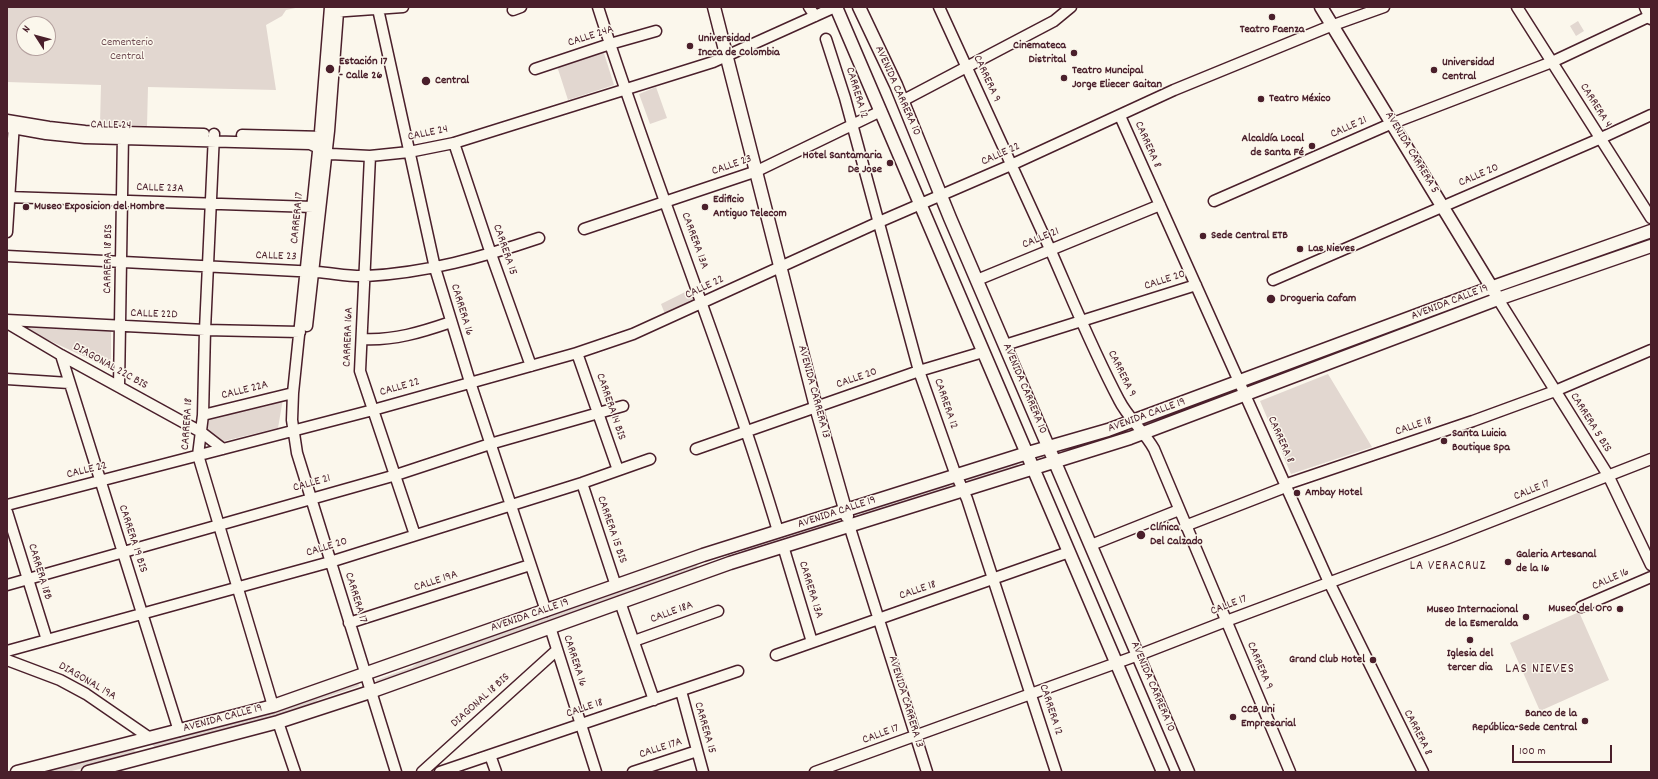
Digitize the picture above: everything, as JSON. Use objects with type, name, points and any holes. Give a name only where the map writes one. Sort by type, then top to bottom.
[{"type":"main road","name":"AVENIDA CARRERA 13","points":[[714,7],[816,407],[849,525]]},
{"type":"main road","name":"AVENIDA CARRERA 10","points":[[835,7],[881,111],[1163,772]]},
{"type":"main road","name":"AVENIDA CARRERA 10","points":[[859,7],[902,101],[941,196],[1188,772]]},
{"type":"main road","name":"AVENIDA CARRERA 5","points":[[1322,7],[1332,26],[1443,206],[1498,299]]},
{"type":"main road","name":"AVENIDA CALLE 19","points":[[17,772],[273,706],[778,531],[956,475],[1104,431],[1491,287],[1651,231]]},
{"type":"main road","name":"AVENIDA CALLE 19","points":[[88,772],[278,722],[370,692],[714,568],[1143,433],[1498,299],[1651,246]]},
{"type":"street","name":"CARRERA 13A","points":[[598,7],[624,90],[703,303],[778,531]]},
{"type":"street","points":[[809,7],[814,16]]},
{"type":"street","name":"CALLE 24","points":[[214,138],[310,144],[335,155],[370,156],[409,152],[454,143],[727,57],[835,7]]},
{"type":"street","name":"CARRERA 9","points":[[938,7],[1118,399],[1154,449],[1185,526],[1290,772]]},
{"type":"street","points":[[902,101],[1054,21],[1071,7]]},
{"type":"street","name":"CALLE 22","points":[[7,505],[373,410],[577,353],[633,334],[879,222],[1120,116],[1174,90],[1332,26],[1384,7]]},
{"type":"street","name":"CARRERA 4","points":[[1517,7],[1651,218]]},
{"type":"street","points":[[333,10],[403,8]]},
{"type":"street","name":"CARRERA 16","points":[[378,9],[435,268],[490,444],[546,611]]},
{"type":"street","name":"CARRERA 17","points":[[333,10],[324,137],[312,207],[310,271],[300,332],[293,393],[293,431],[297,453],[310,498],[396,772]]},
{"type":"street","name":"CALLE 21","points":[[1214,201],[1392,123],[1552,62],[1649,14]]},
{"type":"street","name":"CALLE 24A","points":[[534,69],[610,44],[656,31]]},
{"type":"street","name":"CARRERA 12","points":[[826,39],[845,98],[919,371],[956,475],[963,490],[1056,772]]},
{"type":"street","name":"CALLE 23","points":[[584,229],[757,171],[881,111]]},
{"type":"street","name":"CALLE 20","points":[[1273,280],[1600,139],[1651,115]]},
{"type":"street","name":"CARRERA 8","points":[[1120,116],[1330,583],[1359,645],[1423,772]]},
{"type":"street","name":"CALLE 24","points":[[11,124],[123,136],[214,138],[324,137]]},
{"type":"street","points":[[7,232],[11,124]]},
{"type":"street","name":"CARRERA 18 BIS","points":[[119,387],[123,136]]},
{"type":"street","name":"CARRERA 18","points":[[214,138],[205,330],[203,415],[198,455],[273,706]]},
{"type":"street","name":"CARRERA 15","points":[[454,143],[491,254],[531,366]]},
{"type":"street","name":"CARRERA 17","points":[[293,431],[300,396],[322,150]]},
{"type":"street","name":"CARRERA 16A","points":[[370,156],[360,371],[415,534]]},
{"type":"street","name":"CALLE 23A","points":[[8,197],[312,207]]},
{"type":"street","name":"CALLE 21","points":[[977,280],[1160,204]]},
{"type":"street","name":"CALLE 23","points":[[7,256],[310,271],[365,276],[435,268],[491,254],[539,238]]},
{"type":"street","name":"CALLE 20","points":[[1005,345],[1196,284]]},
{"type":"street","name":"CARRERA 5 BIS","points":[[1498,299],[1554,391],[1608,475],[1651,565]]},
{"type":"street","name":"CALLE 22D","points":[[7,320],[120,327],[300,332]]},
{"type":"street","points":[[362,339],[378,340],[406,336],[420,333],[451,322]]},
{"type":"street","name":"DIAGONAL 22C BIS","points":[[7,323],[61,355],[201,432],[223,448]]},
{"type":"street","name":"CALLE 18","points":[[1185,526],[1283,488],[1285,485],[1473,421],[1554,391],[1651,350]]},
{"type":"street","name":"CALLE 20","points":[[696,449],[919,371],[983,352]]},
{"type":"street","name":"CARRERA 14 BIS","points":[[577,353],[618,470]]},
{"type":"street","name":"CARRERA 19 BIS","points":[[61,355],[178,731]]},
{"type":"street","points":[[7,379],[68,380]]},
{"type":"street","name":"CALLE 22A","points":[[203,415],[293,393]]},
{"type":"street","name":"CALLE 21","points":[[7,585],[218,524],[396,475],[490,444],[623,406]]},
{"type":"street","name":"CALLE 20","points":[[7,651],[330,562],[415,534],[582,483],[650,459]]},
{"type":"street","name":"CALLE 17","points":[[815,772],[1138,655],[1446,539],[1651,459]]},
{"type":"street","name":"CARRERA 15 BIS","points":[[582,483],[616,586]]},
{"type":"street","points":[[1091,545],[1179,510]]},
{"type":"street","name":"CARRERA 18B","points":[[7,512],[48,640]]},
{"type":"street","name":"AVENIDA CARRERA 13","points":[[849,525],[880,618],[927,772]]},
{"type":"street","name":"CARRERA 13A","points":[[784,546],[812,642]]},
{"type":"street","name":"CALLE 18","points":[[776,655],[1069,552]]},
{"type":"street","name":"CALLE 19A","points":[[349,623],[530,565]]},
{"type":"street","name":"CALLE 16","points":[[1581,607],[1651,577]]},
{"type":"street","points":[[620,602],[654,700]]},
{"type":"street","name":"CALLE 18A","points":[[634,641],[718,611]]},
{"type":"street","name":"CARRERA 16","points":[[550,627],[596,772]]},
{"type":"street","name":"DIAGONAL 18 BIS","points":[[422,772],[557,650]]},
{"type":"street","name":"DIAGONAL 19A","points":[[7,660],[32,668],[60,680],[86,694],[150,738]]},
{"type":"street","name":"CALLE 18","points":[[440,772],[738,671]]},
{"type":"street","name":"CARRERA 15","points":[[680,691],[703,772]]},
{"type":"street","points":[[278,722],[295,772]]},
{"type":"street","name":"CALLE 17A","points":[[633,772],[697,751]]},
{"type":"street","points":[[490,755],[496,772]]},
{"type":"green space","name":"Cementerio Central","points":[[7,7],[300,7],[286,10],[282,16],[266,25],[276,90],[148,87],[147,126],[100,124],[101,85],[7,82]]},
{"type":"green space","points":[[1578,21],[1584,31],[1576,36],[1570,26]]},
{"type":"green space","points":[[603,50],[614,85],[568,100],[557,66]]},
{"type":"green space","points":[[656,87],[667,118],[650,124],[639,94]]},
{"type":"green space","points":[[1651,235],[1651,242],[1508,290],[1506,285]]},
{"type":"green space","points":[[689,290],[694,300],[665,314],[661,304]]},
{"type":"green space","points":[[1482,294],[1484,300],[1341,354],[1339,349]]},
{"type":"green space","points":[[18,326],[111,331],[111,369]]},
{"type":"green space","points":[[1316,357],[1318,363],[1256,387],[1253,381]]},
{"type":"green space","points":[[1328,374],[1372,447],[1291,474],[1260,401]]},
{"type":"green space","points":[[1232,390],[1234,395],[1153,426],[1151,421]]},
{"type":"green space","points":[[283,399],[278,428],[220,442],[206,431],[209,419]]},
{"type":"green space","points":[[1017,462],[1018,466],[968,482],[967,478]]},
{"type":"green space","points":[[949,485],[950,488],[862,517],[861,512]]},
{"type":"green space","points":[[834,520],[835,525],[744,553],[743,548]]},
{"type":"green space","points":[[696,563],[698,567],[660,581],[641,591],[377,684],[376,680],[412,667],[420,661],[462,645]]},
{"type":"green space","points":[[1579,612],[1609,680],[1540,711],[1510,643]]},
{"type":"green space","points":[[358,682],[359,686],[318,700],[304,709],[156,749],[150,742]]},
{"type":"green space","points":[[132,748],[138,754],[68,772],[39,772]]},
{"type":"place","name":"Teatro Faenza","points":[[1272,17]]},
{"type":"place","name":"Universidad Incca de Colombia","points":[[690,46]]},
{"type":"place","name":"Cinemateca Distrital","points":[[1074,53]]},
{"type":"place","name":"Estación 17 - Calle 26","points":[[330,69]]},
{"type":"place","name":"Universidad Central","points":[[1434,70]]},
{"type":"place","name":"Teatro Muncipal Jorge Eliecer Gaitan","points":[[1064,78]]},
{"type":"place","name":"Central","points":[[426,81]]},
{"type":"place","name":"Teatro México","points":[[1261,99]]},
{"type":"place","name":"Alcaldía Local de Santa Fé","points":[[1312,146]]},
{"type":"place","name":"Hotel Santamaria De Jose","points":[[890,163]]},
{"type":"place","name":"Museo Exposicion del Hombre","points":[[26,207]]},
{"type":"place","name":"Edificio Antiguo Telecom","points":[[705,207]]},
{"type":"place","name":"Sede Central ETB","points":[[1203,236]]},
{"type":"place","name":"Las Nieves","points":[[1300,249]]},
{"type":"place","name":"Drogueria Cafam","points":[[1271,299]]},
{"type":"place","name":"Santa Luicia Boutique Spa","points":[[1444,441]]},
{"type":"place","name":"Ambay Hotel","points":[[1297,493]]},
{"type":"place","name":"Clínica Del Calzado","points":[[1141,535]]},
{"type":"place","name":"Galeria Artesanal de la 16","points":[[1508,562]]},
{"type":"place","name":"Museo del Oro","points":[[1620,609]]},
{"type":"place","name":"Museo Internacional de la Esmeralda","points":[[1526,617]]},
{"type":"place","name":"Iglesia del tercer dia","points":[[1470,640]]},
{"type":"place","name":"Grand Club Hotel","points":[[1373,660]]},
{"type":"place","name":"CCB Uni Empresarial","points":[[1233,717]]},
{"type":"place","name":"Banco de la República-Sede Central","points":[[1585,721]]},
{"type":"district","name":"LA VERACRUZ","points":[[1448,567]]},
{"type":"district","name":"LAS NIEVES","points":[[1540,670]]}]
